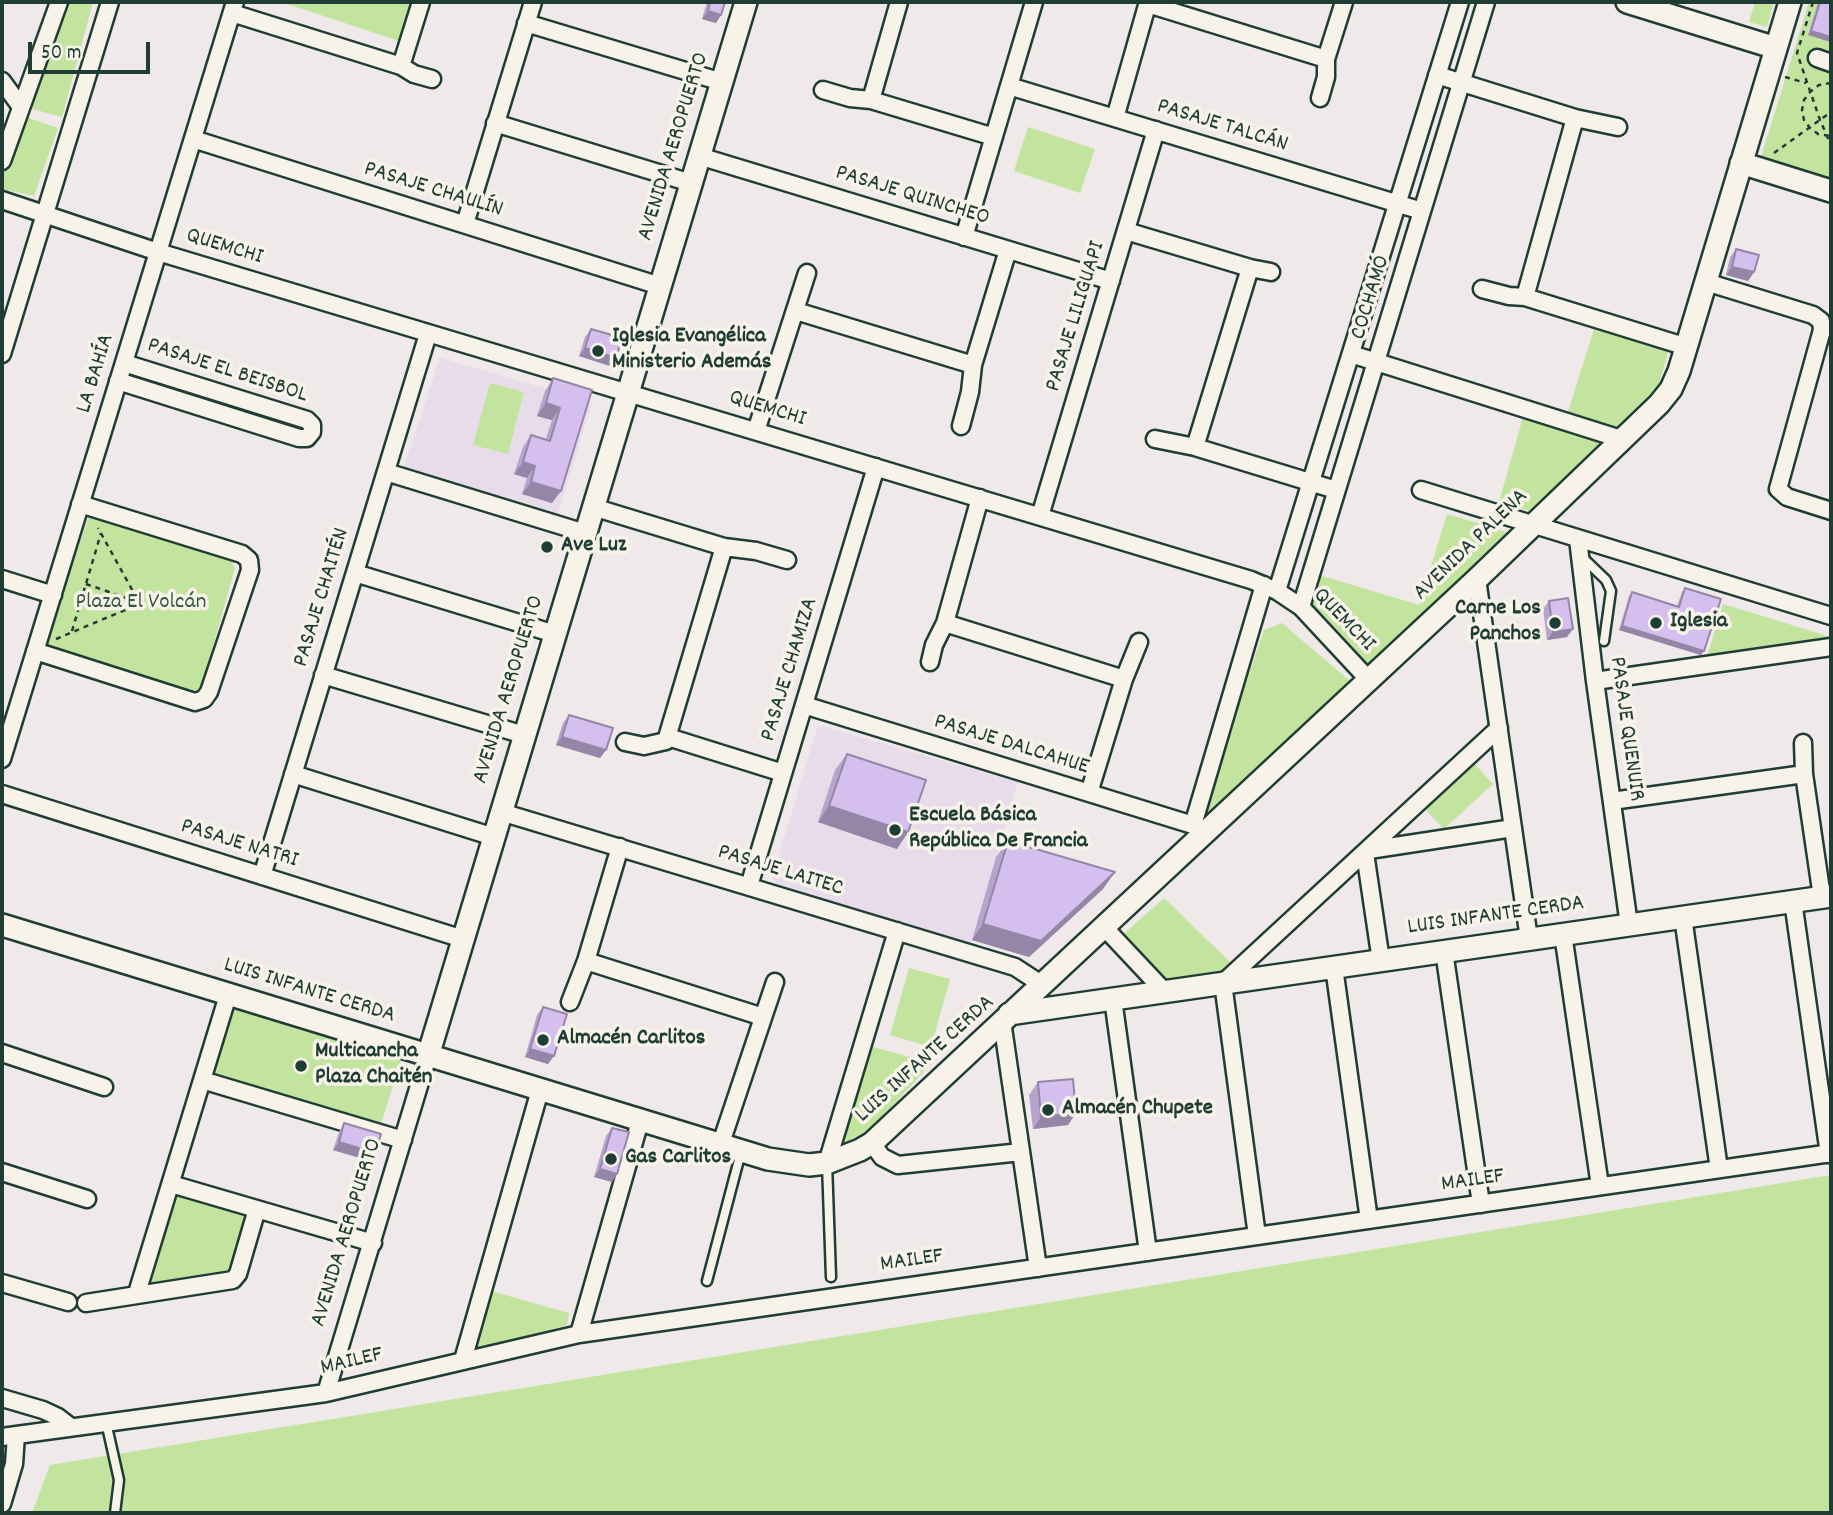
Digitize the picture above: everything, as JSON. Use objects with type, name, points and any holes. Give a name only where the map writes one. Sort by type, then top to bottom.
[{"type":"street","points":[[2,161],[59,2]]},
{"type":"street","points":[[2,354],[110,2]]},
{"type":"street","points":[[401,66],[421,2]]},
{"type":"street","points":[[465,224],[533,2]]},
{"type":"street","name":"AVENIDA AEROPUERTO","points":[[326,1393],[746,2]]},
{"type":"street","points":[[871,100],[899,2]]},
{"type":"street","points":[[964,237],[1034,2]]},
{"type":"street","points":[[1320,98],[1326,77],[1326,59],[1344,2]]},
{"type":"street","name":"COCHAMÓ","points":[[1198,830],[1270,588],[1312,483],[1460,2]]},
{"type":"street","name":"COCHAMÓ","points":[[1301,607],[1486,2]]},
{"type":"street","points":[[1627,2],[1776,48]]},
{"type":"street","name":"AVENIDA PALENA","points":[[1005,1018],[1103,926],[1198,830],[1368,679],[1625,440],[1671,389],[1748,165],[1790,2]]},
{"type":"street","points":[[1115,118],[1148,3],[1326,59]]},
{"type":"street","points":[[234,7],[432,79]]},
{"type":"street","name":"LA BAHÍA","points":[[2,759],[52,594],[83,505],[118,381],[234,7]]},
{"type":"street","points":[[526,23],[722,82]]},
{"type":"street","points":[[1437,75],[1575,118],[1618,127]]},
{"type":"street","points":[[2,81],[20,107]]},
{"type":"street","name":"PASAJE TALCÁN","points":[[1009,86],[1422,211]]},
{"type":"street","points":[[824,90],[850,98],[871,100],[994,137]]},
{"type":"street","points":[[1525,297],[1575,118]]},
{"type":"street","points":[[495,123],[691,183]]},
{"type":"street","name":"PASAJE LILIGUAPI","points":[[1040,516],[1156,130]]},
{"type":"street","name":"PASAJE CHAULÍN","points":[[193,139],[660,286]]},
{"type":"street","name":"PASAJE QUINCHEO","points":[[699,156],[1111,281]]},
{"type":"street","points":[[1748,165],[1831,191]]},
{"type":"street","name":"QUEMCHI","points":[[2,200],[158,252],[981,498],[1270,588],[1301,607],[1368,679]]},
{"type":"street","points":[[1126,231],[1271,272]]},
{"type":"street","points":[[961,426],[970,392],[973,365],[1008,250]]},
{"type":"street","points":[[1195,447],[1250,268]]},
{"type":"street","points":[[756,431],[807,273]]},
{"type":"street","points":[[1706,282],[1813,315],[1821,321],[1822,330],[1778,489],[1787,497],[1831,511]]},
{"type":"street","points":[[1482,289],[1525,297],[1686,347]]},
{"type":"street","points":[[796,311],[973,365]]},
{"type":"street","name":"PASAJE CHAITÉN","points":[[261,876],[428,334]]},
{"type":"street","points":[[1352,354],[1625,440]]},
{"type":"street","name":"PASAJE EL BEISBOL","points":[[118,381],[299,438],[307,438],[312,432],[312,425],[307,420],[124,363]]},
{"type":"street","points":[[1155,439],[1195,447],[1336,490]]},
{"type":"street","name":"PASAJE CHAMIZA","points":[[749,886],[876,467]]},
{"type":"street","points":[[386,472],[585,533]]},
{"type":"street","points":[[1421,490],[1531,525],[1579,547],[1831,616]]},
{"type":"street","points":[[930,662],[938,636],[945,624],[981,498]]},
{"type":"street","points":[[36,649],[195,702],[204,699],[209,692],[250,570],[248,560],[242,554],[83,505]]},
{"type":"street","points":[[593,507],[724,547],[756,551],[787,560]]},
{"type":"street","points":[[625,742],[644,746],[663,743],[668,737],[724,547]]},
{"type":"street","name":"PASAJE QUENUIR","points":[[1579,547],[1629,925]]},
{"type":"street","points":[[355,573],[555,634]]},
{"type":"street","points":[[2,579],[52,594]]},
{"type":"street","points":[[1477,579],[1529,939]]},
{"type":"street","points":[[945,624],[1124,679]]},
{"type":"street","points":[[1089,793],[1124,679],[1139,642]]},
{"type":"street","points":[[1595,681],[1831,647]]},
{"type":"street","points":[[323,675],[524,735]]},
{"type":"street","name":"PASAJE DALCAHUE","points":[[804,705],[1089,793],[1198,830]]},
{"type":"street","points":[[1257,1237],[1223,983],[1499,728]]},
{"type":"street","points":[[668,737],[783,773]]},
{"type":"street","points":[[1803,743],[1804,774],[1826,896]]},
{"type":"street","points":[[293,774],[494,836]]},
{"type":"street","points":[[1612,801],[1804,774]]},
{"type":"street","name":"PASAJE NATRI","points":[[2,794],[463,939]]},
{"type":"street","name":"PASAJE LAITEC","points":[[501,811],[1015,967],[1041,984]]},
{"type":"street","points":[[1367,852],[1513,828]]},
{"type":"street","points":[[570,1002],[586,961],[620,847]]},
{"type":"street","points":[[1367,852],[1381,961]]},
{"type":"street","name":"LUIS INFANTE CERDA","points":[[2,925],[731,1149],[768,1160],[797,1164],[827,1163],[847,1157],[872,1143],[1005,1018],[1113,999],[1826,896]]},
{"type":"street","points":[[1793,901],[1830,1153]]},
{"type":"street","points":[[1683,917],[1719,1169]]},
{"type":"street","points":[[1103,926],[1165,992]]},
{"type":"street","points":[[827,1163],[897,931]]},
{"type":"street","points":[[1563,934],[1600,1186]]},
{"type":"street","points":[[1444,951],[1481,1204]]},
{"type":"street","points":[[586,961],[763,1017]]},
{"type":"street","points":[[1334,967],[1369,1220]]},
{"type":"street","points":[[731,1149],[763,1017],[775,982]]},
{"type":"street","points":[[137,1293],[228,995]]},
{"type":"street","points":[[1113,999],[1148,1252]]},
{"type":"street","points":[[1005,1018],[1038,1268]]},
{"type":"street","points":[[2,1053],[104,1087]]},
{"type":"street","points":[[202,1080],[403,1140]]},
{"type":"street","points":[[463,1360],[540,1090]]},
{"type":"street","points":[[579,1334],[640,1121]]},
{"type":"street","points":[[872,1143],[882,1157],[898,1165],[1021,1152]]},
{"type":"street","name":"MAILEF","points":[[9,1436],[326,1393],[579,1334],[1830,1153]]},
{"type":"street","points":[[2,1172],[87,1199]]},
{"type":"street","points":[[171,1184],[373,1243]]},
{"type":"street","points":[[86,1303],[233,1280],[238,1274],[257,1209]]},
{"type":"street","points":[[2,1283],[68,1302]]},
{"type":"street","points":[[2,1398],[43,1410],[71,1427]]},
{"type":"street","points":[[2,1504],[14,1464],[9,1436]]},
{"type":"lane","points":[[1579,547],[1609,584],[1611,602],[1604,641]]},
{"type":"lane","points":[[707,1281],[731,1149]]},
{"type":"lane","points":[[827,1163],[831,1277]]},
{"type":"lane","points":[[106,1422],[119,1480],[114,1513]]},
{"type":"path","points":[[1831,83],[1819,85],[1810,92],[1804,100],[1802,110],[1810,128],[1818,134],[1831,136]]},
{"type":"path","points":[[1748,165],[1810,128],[1831,112]]},
{"type":"path","points":[[36,649],[125,610],[135,601],[135,595],[83,505]]},
{"type":"path","points":[[71,633],[101,533]]},
{"type":"path","points":[[86,584],[135,601]]},
{"type":"shaded area","points":[[440,358],[592,402],[557,516],[403,470]]},
{"type":"shaded area","name":"Escuela Básica República De Francia","points":[[818,725],[1018,782],[970,946],[780,887],[772,878]]},
{"type":"green space","points":[[62,2],[93,2],[62,117],[25,107]]},
{"type":"green space","points":[[281,2],[411,2],[399,41]]},
{"type":"green space","points":[[1755,2],[1774,2],[1767,27],[1749,22]]},
{"type":"green space","points":[[1809,2],[1831,2],[1831,179],[1761,157]]},
{"type":"green space","points":[[23,116],[58,128],[34,196],[2,189],[2,176]]},
{"type":"green space","points":[[1028,127],[1095,149],[1080,193],[1014,171]]},
{"type":"green space","points":[[1594,329],[1668,352],[1658,388],[1613,430],[1567,415]]},
{"type":"green space","points":[[138,372],[302,422],[299,433],[135,383]]},
{"type":"green space","points":[[490,383],[524,392],[508,454],[473,445]]},
{"type":"green space","points":[[1523,417],[1603,444],[1530,511],[1499,502]]},
{"type":"green space","name":"Plaza El Volcán","points":[[90,513],[229,556],[235,568],[201,689],[190,691],[43,652]]},
{"type":"green space","points":[[1447,514],[1513,534],[1368,666],[1310,603],[1319,575],[1419,605]]},
{"type":"green space","points":[[1723,604],[1831,637],[1831,642],[1706,660]]},
{"type":"green space","points":[[1282,623],[1351,682],[1209,812],[1203,808],[1264,630]]},
{"type":"green space","points":[[1470,759],[1493,784],[1444,829],[1421,805]]},
{"type":"green space","points":[[1164,898],[1232,964],[1218,973],[1164,984],[1120,937]]},
{"type":"green space","points":[[909,968],[950,979],[931,1047],[890,1035]]},
{"type":"green space","points":[[232,1007],[401,1061],[380,1127],[211,1079]]},
{"type":"green space","points":[[873,1047],[932,1063],[873,1127],[835,1148]]},
{"type":"green space","points":[[1831,1175],[1831,1513],[32,1513],[50,1465]]},
{"type":"green space","points":[[180,1190],[253,1212],[232,1272],[154,1285],[150,1278]]},
{"type":"green space","points":[[491,1291],[569,1313],[567,1325],[471,1351]]},
{"type":"building","points":[[710,2],[725,2],[721,15],[708,11]]},
{"type":"building","points":[[1820,2],[1831,2],[1831,37],[1811,31]]},
{"type":"building","points":[[1736,249],[1759,255],[1754,272],[1732,267]]},
{"type":"building","points":[[591,329],[622,338],[616,358],[585,348]]},
{"type":"building","points":[[553,378],[592,390],[561,491],[531,482],[535,466],[523,462],[531,435],[550,441],[560,408],[546,403]]},
{"type":"building","points":[[1685,588],[1721,599],[1704,651],[1622,626],[1632,592],[1679,607]]},
{"type":"building","points":[[1568,598],[1573,629],[1553,632],[1549,601]]},
{"type":"building","points":[[569,715],[613,728],[606,750],[562,737]]},
{"type":"building","points":[[847,754],[926,780],[908,832],[829,806]]},
{"type":"building","points":[[1008,841],[1115,872],[1041,941],[983,924]]},
{"type":"building","name":"Almacén Carlitos","points":[[543,1007],[567,1014],[554,1056],[530,1049]]},
{"type":"building","points":[[1073,1079],[1076,1113],[1041,1117],[1038,1082]]},
{"type":"building","points":[[344,1123],[381,1134],[375,1153],[339,1142]]},
{"type":"building","name":"Gas Carlitos","points":[[612,1128],[629,1132],[617,1174],[600,1169]]},
{"type":"place","name":"Iglesia Evangélica Ministerio Además","points":[[598,351]]},
{"type":"place","name":"Ave Luz","points":[[547,547]]},
{"type":"place","name":"Carne Los Panchos","points":[[1555,623]]},
{"type":"place","name":"Iglesia","points":[[1656,623]]},
{"type":"place","name":"Escuela Básica República De Francia","points":[[895,830]]},
{"type":"place","name":"Almacén Carlitos","points":[[543,1040]]},
{"type":"place","name":"Multicancha Plaza Chaitén","points":[[301,1066]]},
{"type":"place","name":"Almacén Chupete","points":[[1048,1110]]},
{"type":"place","name":"Gas Carlitos","points":[[611,1159]]}]
